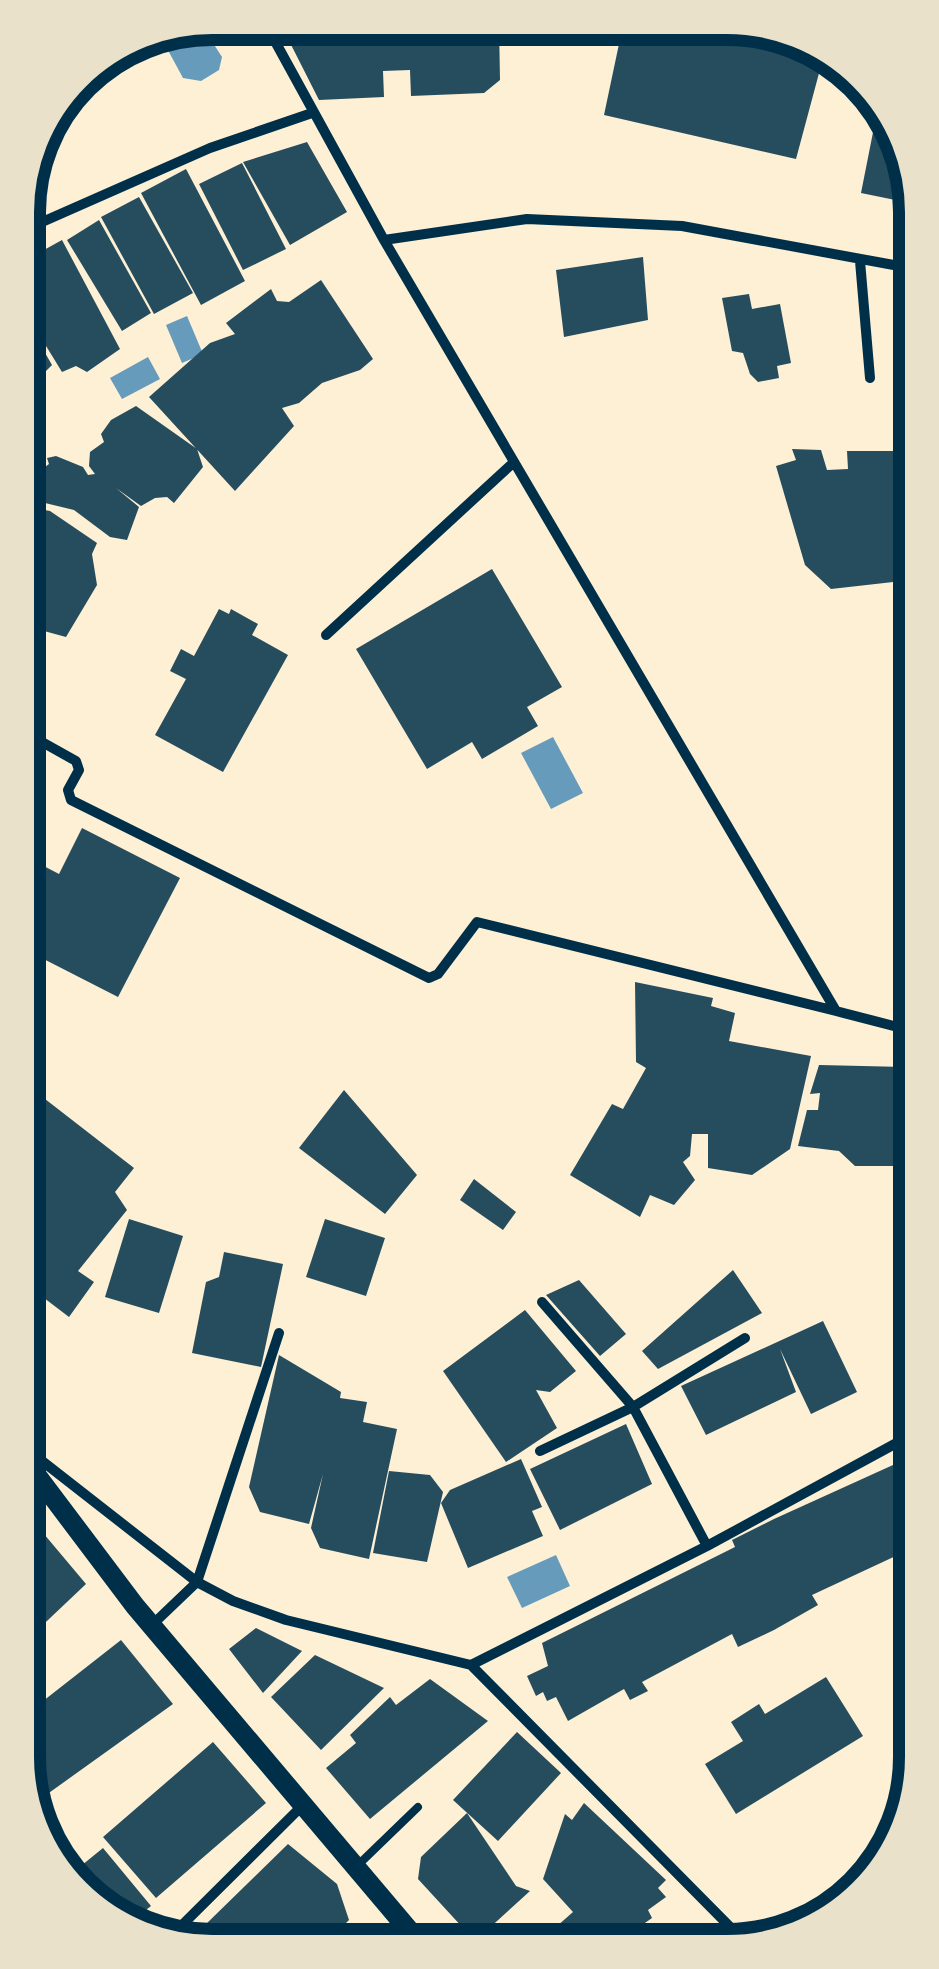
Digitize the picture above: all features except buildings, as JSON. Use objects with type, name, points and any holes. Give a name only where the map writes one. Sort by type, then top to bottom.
[{"type":"main road","points":[[40,1480],[151,1626],[409,1929]]},
{"type":"street","points":[[275,40],[384,240],[836,1010]]},
{"type":"street","points":[[40,223],[210,148],[312,112]]},
{"type":"street","points":[[384,240],[526,219],[682,226],[899,266]]},
{"type":"street","points":[[860,261],[870,378]]},
{"type":"street","points":[[326,635],[514,462]]},
{"type":"street","points":[[40,741],[76,761],[79,770],[68,790],[71,800],[429,978],[438,974],[472,923],[477,922],[899,1027]]},
{"type":"street","points":[[542,1302],[633,1407],[707,1546]]},
{"type":"street","points":[[151,1626],[197,1582],[279,1333]]},
{"type":"street","points":[[540,1451],[633,1407],[744,1338]]},
{"type":"street","points":[[471,1665],[707,1546],[899,1442]]},
{"type":"street","points":[[40,1459],[197,1582],[286,1620],[471,1665],[731,1929]]},
{"type":"street","points":[[181,1926],[305,1803]]},
{"type":"street","points":[[393,1929],[401,1919]]},
{"type":"lane","points":[[357,1866],[418,1807]]},
{"type":"water","points":[[211,40],[222,57],[219,70],[201,81],[183,78],[166,47]]},
{"type":"water","points":[[187,316],[203,354],[182,363],[166,325]]},
{"type":"water","points":[[148,357],[160,379],[122,399],[110,378]]},
{"type":"water","points":[[553,737],[583,793],[551,809],[521,753]]},
{"type":"water","points":[[556,1555],[570,1586],[522,1608],[507,1577]]}]
